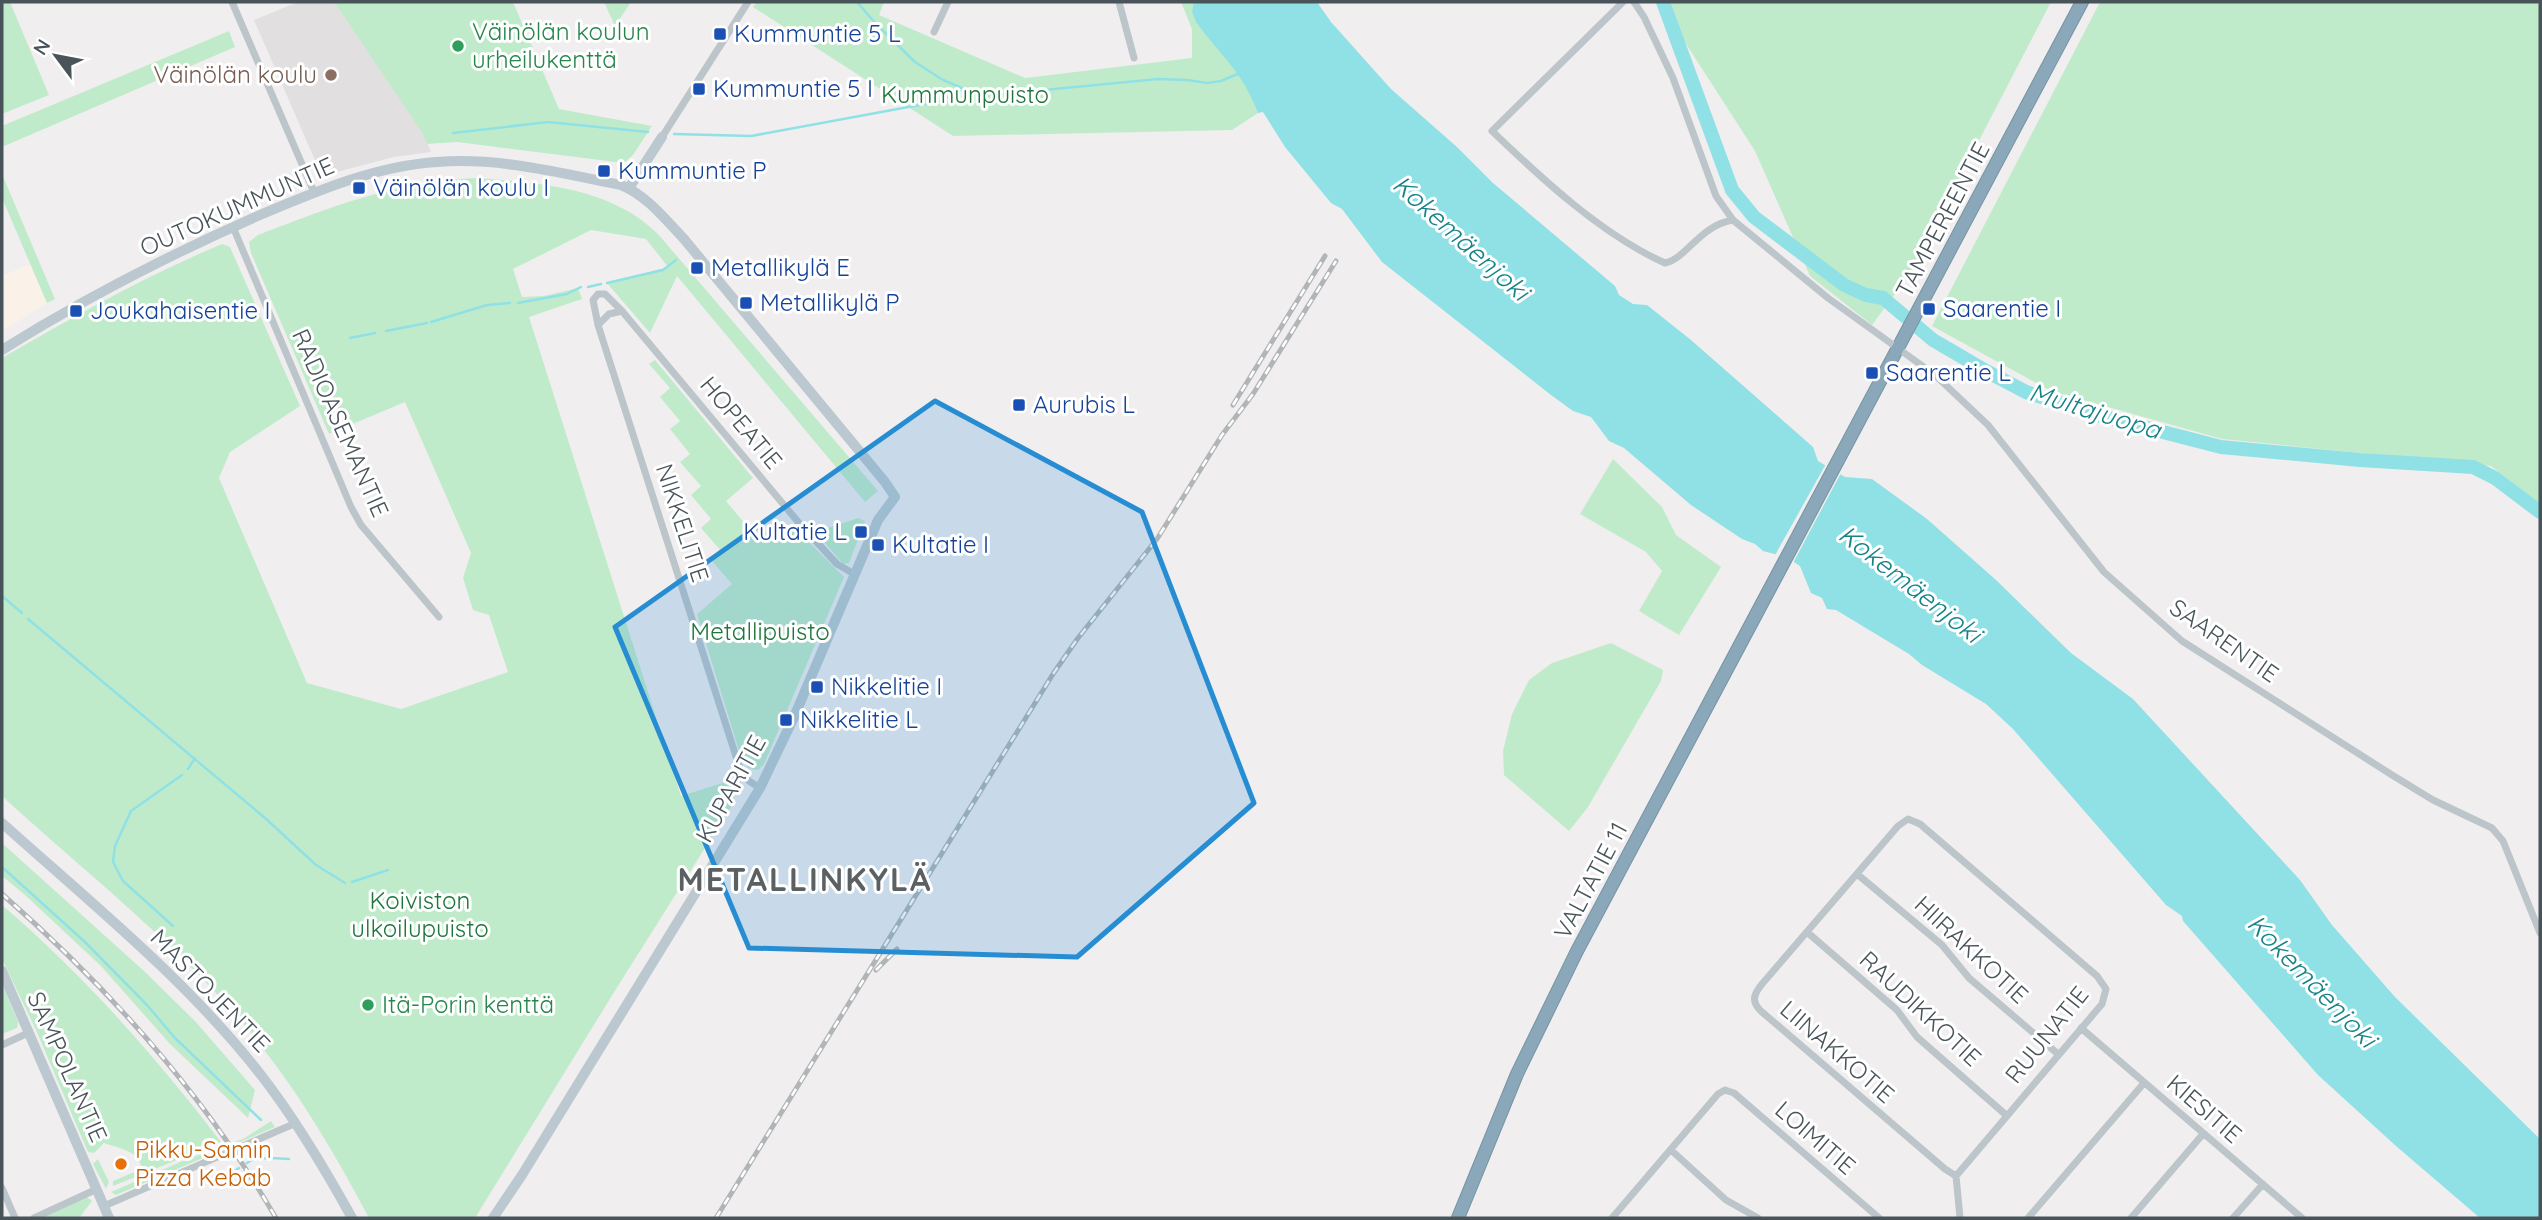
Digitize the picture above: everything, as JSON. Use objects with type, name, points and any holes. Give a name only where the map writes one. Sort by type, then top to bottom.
[{"type":"highway","name":"TAMPEREENTIE","points":[[1841,458],[2082,2]]},
{"type":"highway","name":"VALTATIE 11","points":[[1458,1218],[1517,1073],[1546,1013],[1841,458]]},
{"type":"street","points":[[232,2],[314,192]]},
{"type":"street","points":[[629,188],[748,2]]},
{"type":"street","points":[[934,32],[948,2]]},
{"type":"street","points":[[1119,2],[1134,58]]},
{"type":"street","points":[[1623,2],[1492,131],[1560,192],[1606,228],[1665,263],[1673,261],[1707,230],[1733,220]]},
{"type":"street","name":"SAARENTIE","points":[[1634,2],[1673,78],[1716,196],[1733,220],[1828,298],[1935,375],[1988,425],[2104,572],[2182,640],[2433,800],[2492,828],[2503,841],[2540,933]]},
{"type":"street","name":"OUTOKUMMUNTIE","points":[[2,350],[67,309],[233,227],[314,192],[400,167],[467,161],[517,165],[629,188]]},
{"type":"street","name":"KUPARITIE","points":[[493,1218],[760,788],[794,717],[878,520],[895,497],[684,239],[656,209],[629,188]]},
{"type":"street","name":"RADIOASEMANTIE","points":[[233,227],[351,507],[361,525],[439,617]]},
{"type":"street","name":"NIKKELITIE","points":[[622,311],[605,294],[598,294],[593,300],[598,325],[741,772],[760,788]]},
{"type":"street","points":[[598,325],[609,314],[622,311]]},
{"type":"street","name":"HOPEATIE","points":[[622,311],[799,523],[837,564],[854,575]]},
{"type":"street","name":"LIINAKKOTIE","points":[[1908,819],[1898,826],[1757,990],[1754,1002],[1756,1007],[1956,1176]]},
{"type":"street","name":"RUUNATIE","points":[[1908,819],[1920,824],[2104,983],[2106,989],[2102,1003],[1956,1176]]},
{"type":"street","name":"MASTOJENTIE","points":[[2,823],[144,950],[214,1020],[261,1074],[296,1123],[352,1218]]},
{"type":"street","name":"HIIRAKKOTIE","points":[[1857,874],[1942,945],[1969,978],[2058,1054]]},
{"type":"street","name":"RAUDIKKOTIE","points":[[1807,932],[1897,1010],[1917,1037],[2006,1115]]},
{"type":"street","name":"SAMPOLANTIE","points":[[2,971],[110,1218]]},
{"type":"street","name":"KIESITIE","points":[[2081,1028],[2302,1218]]},
{"type":"street","points":[[2,1045],[28,1033]]},
{"type":"street","points":[[2028,1218],[2144,1083]]},
{"type":"street","name":"LOIMITIE","points":[[1671,1150],[1718,1094],[1725,1090],[1734,1093],[1879,1218]]},
{"type":"street","points":[[104,1206],[296,1123]]},
{"type":"street","points":[[2131,1218],[2203,1134]]},
{"type":"street","points":[[1625,1218],[1615,1215],[1671,1150],[1726,1200],[1758,1218]]},
{"type":"street","points":[[1956,1176],[1960,1218]]},
{"type":"street","points":[[2232,1218],[2263,1184]]},
{"type":"street","points":[[2,1188],[15,1218]]},
{"type":"street","points":[[34,1218],[97,1189]]},
{"type":"highlighted area","points":[[935,401],[1142,512],[1254,803],[1077,957],[749,948],[615,627]]},
{"type":"shaded area","name":"Väinölän koulu","points":[[298,2],[334,2],[422,130],[431,152],[394,157],[333,173],[318,167],[254,20]]},
{"type":"shaded area","points":[[30,264],[47,303],[2,331],[2,276]]},
{"type":"green space","points":[[2,2],[10,2],[49,95],[2,114]]},
{"type":"green space","points":[[334,2],[513,2],[559,109],[652,126],[633,155],[624,163],[457,142],[427,144],[422,132]]},
{"type":"green space","points":[[604,2],[631,2],[615,26]]},
{"type":"green space","name":"Kummunpuisto","points":[[757,2],[884,2],[879,15],[1025,78],[1192,58],[1192,29],[1181,2],[1194,2],[1202,30],[1237,70],[1249,89],[1258,113],[1232,130],[953,136],[753,7]]},
{"type":"green space","points":[[1659,2],[2051,2],[1909,275],[1872,325],[1810,276],[1755,151]]},
{"type":"green space","points":[[2100,2],[2540,2],[2540,504],[2491,466],[2222,439],[2051,391],[1932,326]]},
{"type":"green space","points":[[229,31],[235,47],[2,147],[2,126]]},
{"type":"green space","points":[[2,174],[55,299],[47,303],[2,198]]},
{"type":"green space","name":"Koiviston ulkoilupuisto","points":[[476,178],[573,190],[618,206],[639,218],[658,234],[878,491],[865,502],[677,276],[650,333],[607,283],[668,267],[646,239],[591,230],[513,269],[522,297],[544,296],[578,288],[582,299],[529,317],[681,796],[735,779],[734,802],[475,1218],[369,1218],[306,1109],[234,1013],[138,916],[2,796],[2,358],[137,283],[222,244],[230,247],[300,406],[230,452],[219,478],[307,683],[401,709],[508,672],[489,615],[473,610],[463,578],[471,553],[405,402],[329,434],[251,253],[249,242],[258,235],[364,197],[446,180]]},
{"type":"green space","name":"Metallipuisto","points":[[655,360],[753,478],[726,501],[755,536],[792,525],[844,577],[764,764],[758,770],[748,768],[740,754],[697,614],[732,584],[712,561],[722,552],[701,528],[711,519],[691,495],[701,486],[680,462],[690,454],[670,429],[680,421],[660,397],[670,388],[649,364]]},
{"type":"green space","points":[[1613,459],[1662,507],[1676,535],[1721,567],[1679,635],[1639,611],[1662,571],[1646,552],[1580,514]]},
{"type":"green space","points":[[858,518],[865,521],[849,563],[843,564],[820,537],[819,531]]},
{"type":"green space","points":[[1611,643],[1663,670],[1661,681],[1588,807],[1569,831],[1504,775],[1503,751],[1512,714],[1529,680],[1552,663]]},
{"type":"green space","points":[[2,843],[144,971],[195,1021],[255,1090],[248,1118],[170,1044],[101,966],[2,876]]},
{"type":"green space","points":[[2,905],[62,959],[118,1018],[221,1142],[113,1186],[113,1181],[139,1170],[141,1165],[131,1153],[104,1143],[94,1153],[88,1152],[36,1030],[2,959]]},
{"type":"green space","points":[[2,984],[18,1022],[17,1028],[2,1034]]},
{"type":"green space","points":[[271,1121],[275,1127],[116,1195],[111,1192],[185,1160],[243,1139]]},
{"type":"green space","points":[[98,1159],[109,1182],[106,1189],[93,1164]]},
{"type":"green space","points":[[87,1197],[92,1201],[79,1218],[40,1218]]},
{"type":"water","name":"Kokemäenjoki","points":[[1194,2],[1317,2],[1331,22],[1391,89],[1493,183],[1615,286],[1619,295],[1633,304],[1647,305],[1691,340],[1813,447],[1818,461],[1845,477],[1872,479],[1927,519],[1996,580],[2071,653],[2133,699],[2300,880],[2332,925],[2395,997],[2540,1139],[2540,1218],[2480,1218],[2318,1075],[2183,921],[2182,916],[2166,905],[2013,729],[1986,704],[1836,610],[1827,609],[1822,598],[1811,593],[1800,566],[1786,557],[1763,551],[1691,505],[1624,448],[1609,441],[1591,417],[1573,411],[1551,395],[1382,262],[1342,209],[1331,203],[1285,147],[1263,112],[1258,113],[1238,75],[1196,22],[1192,12]]},
{"type":"pier","points":[[1827,462],[1842,471],[1792,565],[1774,557]]},
{"type":"waterway","points":[[857,2],[915,62],[943,80],[964,89],[994,95],[1158,79],[1207,83],[1221,81],[1240,73]]},
{"type":"waterway","name":"Multajuopa","points":[[1663,2],[1732,190],[1754,217],[1844,285],[1866,295],[1883,298],[1933,340],[1986,371],[2026,392],[2101,416],[2221,447],[2473,467],[2495,478],[2540,512]]},
{"type":"waterway","points":[[674,134],[751,136],[941,101],[964,89]]},
{"type":"waterway","points":[[453,133],[548,122],[648,132]]},
{"type":"waterway","points":[[607,283],[663,270],[676,260]]},
{"type":"waterway","points":[[588,287],[601,284]]},
{"type":"waterway","points":[[518,303],[567,294],[581,287]]},
{"type":"waterway","points":[[431,322],[487,305],[510,303]]},
{"type":"waterway","points":[[386,331],[427,323]]},
{"type":"waterway","points":[[350,338],[375,333]]},
{"type":"waterway","points":[[2,596],[22,613]]},
{"type":"waterway","points":[[28,619],[265,818],[316,865],[345,883]]},
{"type":"waterway","points":[[188,769],[195,758]]},
{"type":"waterway","points":[[173,926],[123,881],[113,862],[115,846],[131,811],[182,775]]},
{"type":"waterway","points":[[2,867],[85,942],[147,1005],[175,1038],[261,1120]]},
{"type":"waterway","points":[[352,882],[388,870]]},
{"type":"waterway","points":[[247,1163],[253,1159],[270,1158],[270,1147]]},
{"type":"waterway","points":[[271,1158],[289,1159]]},
{"type":"waterway","points":[[220,1181],[239,1168]]},
{"type":"railway","points":[[1233,405],[1325,256]]},
{"type":"railway","points":[[716,1218],[1053,674],[1078,638],[1157,539],[1222,435],[1253,394],[1336,261]]},
{"type":"railway","points":[[2,894],[80,967],[152,1045],[218,1128],[276,1218]]},
{"type":"railway","points":[[876,970],[897,949]]},
{"type":"place","name":"Kummuntie 5 L","points":[[720,34]]},
{"type":"place","name":"Väinölän koulun urheilukenttä","points":[[458,46]]},
{"type":"place","name":"Väinölän koulu","points":[[331,75]]},
{"type":"place","name":"Kummuntie 5 I","points":[[699,89]]},
{"type":"place","name":"Kummuntie P","points":[[604,171]]},
{"type":"place","name":"Väinölän koulu I","points":[[359,188]]},
{"type":"place","name":"Metallikylä E","points":[[697,268]]},
{"type":"place","name":"Metallikylä P","points":[[746,303]]},
{"type":"place","name":"Saarentie I","points":[[1929,309]]},
{"type":"place","name":"Joukahaisentie I","points":[[76,311]]},
{"type":"place","name":"Saarentie L","points":[[1872,373]]},
{"type":"place","name":"Aurubis L","points":[[1019,405]]},
{"type":"place","name":"Kultatie L","points":[[861,532]]},
{"type":"place","name":"Kultatie I","points":[[878,545]]},
{"type":"place","name":"Nikkelitie I","points":[[817,687]]},
{"type":"place","name":"Nikkelitie L","points":[[786,720]]},
{"type":"place","name":"Itä-Porin kenttä","points":[[368,1005]]},
{"type":"place","name":"Pikku-Samin Pizza Kebab","points":[[121,1164]]},
{"type":"district","name":"METALLINKYLÄ","points":[[805,880]]}]
